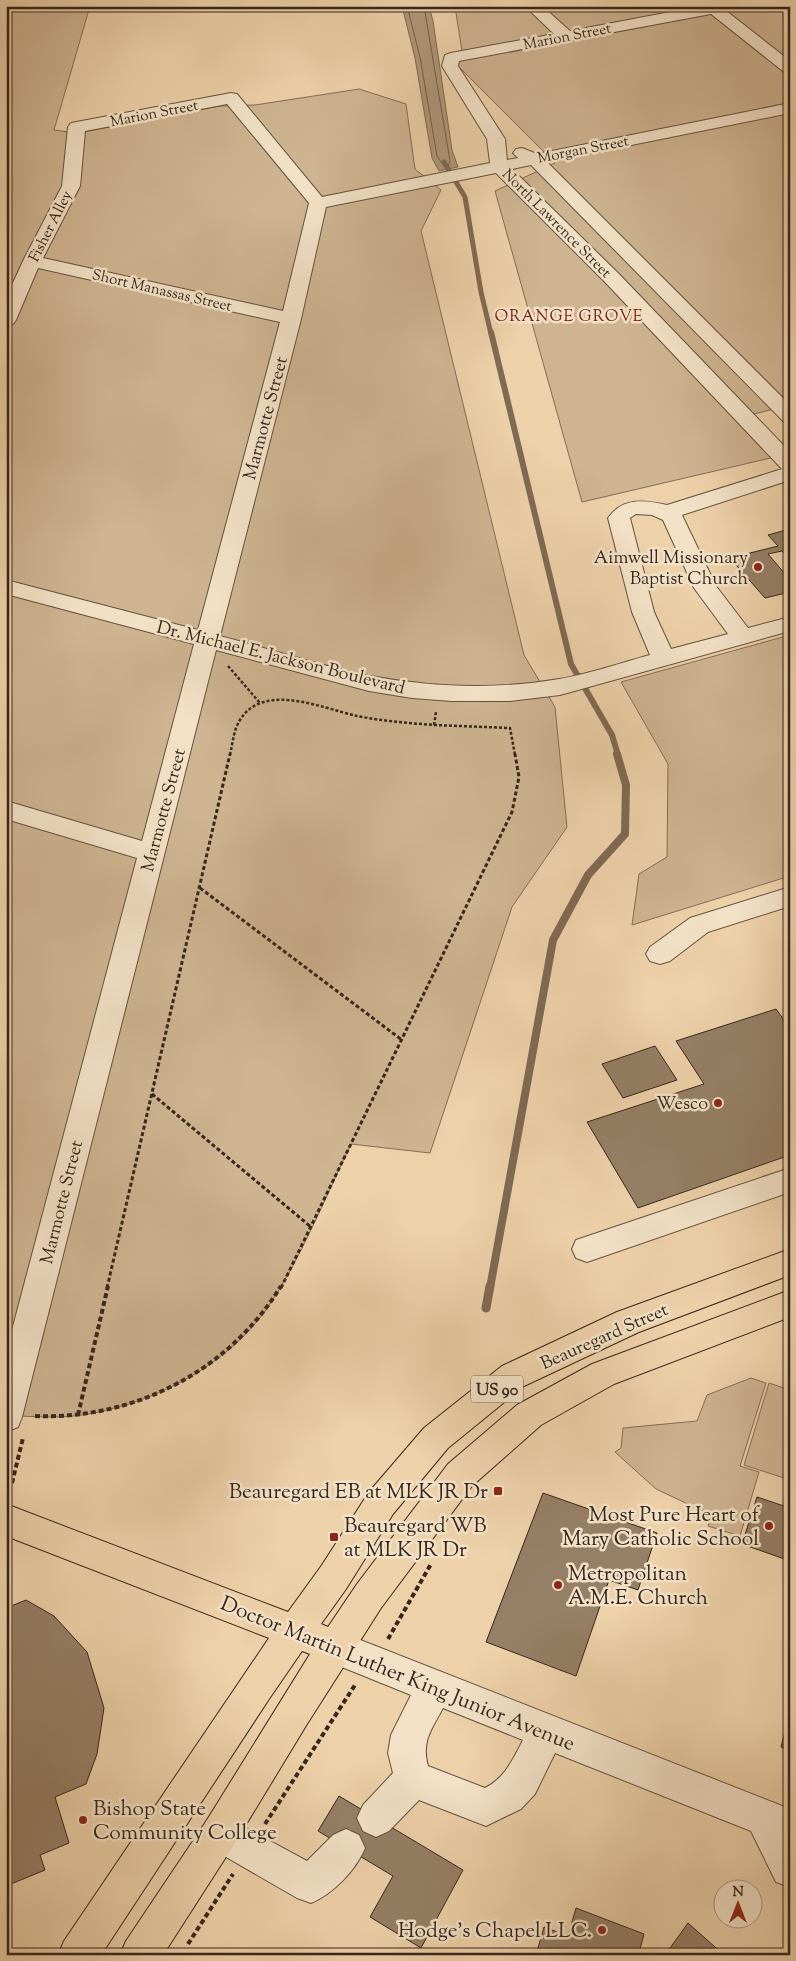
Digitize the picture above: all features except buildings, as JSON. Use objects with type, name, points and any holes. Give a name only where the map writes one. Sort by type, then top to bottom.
[{"type":"main road","name":"Beauregard Street","points":[[293,1632],[334,1577],[381,1503],[436,1438],[513,1376],[628,1322],[790,1262]]},
{"type":"main road","name":"Beauregard Street","points":[[335,1647],[370,1596],[460,1475],[529,1415],[604,1374],[790,1303]]},
{"type":"main road","name":"Doctor Martin Luther King Junior Avenue","points":[[6,1520],[335,1647]]},
{"type":"main road","name":"US 90","points":[[78,1955],[293,1632]]},
{"type":"main road","name":"US 90","points":[[140,1955],[234,1841],[294,1711],[335,1647]]},
{"type":"street","points":[[533,6],[566,36]]},
{"type":"street","points":[[711,8],[790,69]]},
{"type":"street","name":"Marion Street","points":[[496,139],[450,66],[451,58],[711,8]]},
{"type":"street","name":"Marion Street","points":[[77,127],[231,98],[318,203]]},
{"type":"street","name":"Morgan Street","points":[[318,203],[790,108]]},
{"type":"street","name":"Fisher Alley","points":[[6,320],[32,261],[71,186],[77,127]]},
{"type":"street","name":"North Lawrence Street","points":[[496,139],[534,159],[789,415]]},
{"type":"street","name":"North Lawrence Street","points":[[496,139],[499,166],[612,277],[790,465]]},
{"type":"street","name":"Marmotte Street","points":[[17,1417],[152,853],[291,319],[318,203]]},
{"type":"street","name":"Short Manassas Street","points":[[32,261],[291,319]]},
{"type":"street","points":[[749,423],[789,415]]},
{"type":"street","points":[[668,512],[790,474]]},
{"type":"street","points":[[742,637],[705,588],[672,516],[668,512],[654,508],[625,510],[620,518],[643,612],[664,659],[790,624]]},
{"type":"street","name":"Dr. Michael E. Jackson Boulevard","points":[[6,587],[369,683],[412,690],[452,693],[510,693],[560,687],[664,659]]},
{"type":"street","points":[[6,810],[152,853]]},
{"type":"street","points":[[660,954],[699,925],[790,896]]},
{"type":"street","points":[[587,1248],[790,1180]]},
{"type":"street","name":"Doctor Martin Luther King Junior Avenue","points":[[335,1647],[777,1824]]},
{"type":"street","points":[[413,1779],[406,1753],[409,1735],[434,1688]]},
{"type":"street","points":[[413,1779],[486,1807],[508,1796],[522,1781],[546,1732]]},
{"type":"street","points":[[376,1818],[413,1779]]},
{"type":"street","points":[[777,1824],[790,1868]]},
{"type":"street","points":[[234,1841],[311,1884],[346,1848]]},
{"type":"path","points":[[224,662],[260,704]]},
{"type":"path","points":[[17,1417],[78,1415],[93,1414],[145,1398],[212,1363],[251,1328],[266,1310],[281,1287],[311,1227],[512,812],[519,777],[510,728],[388,722],[288,699],[260,704],[245,713],[236,728],[78,1415]]},
{"type":"path","points":[[434,725],[437,706]]},
{"type":"path","points":[[200,888],[402,1040]]},
{"type":"path","points":[[152,1094],[311,1227]]},
{"type":"path","points":[[12,1483],[24,1435]]},
{"type":"path","points":[[186,1947],[234,1841],[339,1708],[390,1637],[398,1619],[434,1561]]},
{"type":"shaded area","points":[[6,6],[90,6],[54,130],[69,132],[88,131],[220,106],[255,105],[359,89],[406,104],[415,169],[441,190],[421,231],[524,655],[555,707],[567,827],[512,907],[430,1153],[351,1144],[312,1229],[290,1271],[266,1310],[250,1330],[211,1363],[166,1389],[118,1407],[83,1415],[61,1417],[6,1415]]},
{"type":"shaded area","points":[[455,6],[790,6],[790,405],[738,418],[775,457],[582,502],[495,191],[555,163],[447,55],[462,51]]},
{"type":"shaded area","points":[[790,635],[790,876],[632,925],[639,874],[667,857],[668,764],[621,682]]},
{"type":"shaded area","points":[[751,1378],[766,1383],[740,1466],[759,1472],[740,1536],[708,1526],[711,1515],[656,1489],[615,1452],[621,1448],[623,1428],[697,1421],[707,1395]]},
{"type":"shaded area","points":[[769,1383],[790,1390],[790,1480],[744,1465]]},
{"type":"water","points":[[402,6],[429,6],[433,21],[452,150],[458,167],[439,171],[432,158],[415,58]]},
{"type":"waterway","points":[[444,162],[465,197],[481,292],[491,334]]},
{"type":"waterway","points":[[491,332],[571,664],[612,735],[618,755]]},
{"type":"waterway","points":[[490,1288],[553,940],[588,875],[625,834],[626,785],[617,754]]},
{"type":"waterway","points":[[486,1308],[490,1286]]},
{"type":"place","name":"Aimwell Missionary Baptist Church","points":[[758,567]]},
{"type":"place","name":"Wesco","points":[[718,1103]]},
{"type":"place","name":"Beauregard EB at MLK JR Dr","points":[[498,1491]]},
{"type":"place","name":"Most Pure Heart of Mary Catholic School","points":[[769,1526]]},
{"type":"place","name":"Beauregard WB at MLK JR Dr","points":[[334,1537]]},
{"type":"place","name":"Metropolitan A.M.E. Church","points":[[558,1585]]},
{"type":"place","name":"Bishop State Community College","points":[[83,1820]]},
{"type":"place","name":"Hodge's Chapel LLC.","points":[[602,1930]]},
{"type":"district","name":"ORANGE GROVE","points":[[569,315]]}]
